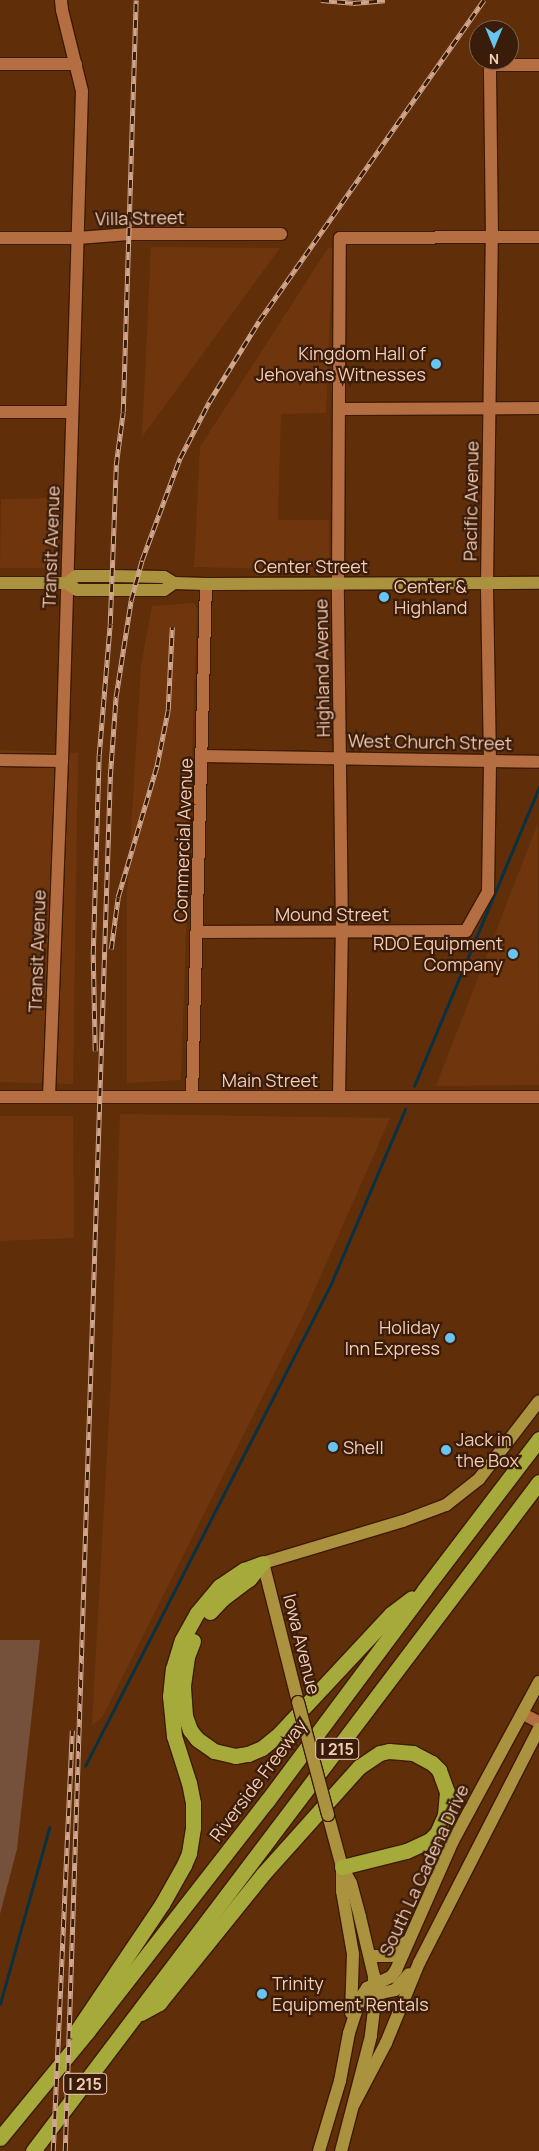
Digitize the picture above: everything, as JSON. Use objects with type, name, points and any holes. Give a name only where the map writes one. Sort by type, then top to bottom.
[{"type":"highway","name":"Riverside Freeway","points":[[0,2138],[87,2032],[268,1801],[424,1590],[539,1439]]},
{"type":"highway","name":"I 215","points":[[32,2151],[539,1482]]},
{"type":"highway","points":[[263,1562],[249,1579],[222,1599],[206,1618],[191,1645],[184,1670],[183,1702],[190,1730],[205,1746],[225,1754],[248,1754],[262,1748],[273,1739],[391,1614],[424,1590]]},
{"type":"highway","points":[[64,2058],[75,2033],[162,1904],[189,1853],[194,1820],[193,1803],[189,1783],[174,1736],[170,1704],[173,1669],[182,1640],[197,1613],[220,1586],[244,1570],[263,1562]]},
{"type":"highway","points":[[135,2016],[159,2003],[256,1881],[359,1766],[380,1753],[389,1751],[413,1753],[432,1763],[439,1770],[447,1792],[445,1815],[437,1833],[420,1846],[342,1867]]},
{"type":"main road","name":"Center Street","points":[[0,582],[67,583],[77,590],[164,590],[174,583],[539,583]]},
{"type":"main road","points":[[263,1562],[426,1514],[458,1496],[490,1466],[539,1401]]},
{"type":"main road","name":"Iowa Avenue","points":[[263,1562],[342,1867],[351,1883],[370,1956],[372,1988],[370,2036],[354,2104]]},
{"type":"main road","name":"South La Cadena Drive","points":[[372,1988],[391,1977],[404,1956],[453,1841],[539,1682]]},
{"type":"main road","name":"South La Cadena Drive","points":[[419,1963],[539,1729]]},
{"type":"main road","name":"Iowa Avenue","points":[[342,1867],[342,1885],[353,1954],[349,2033]]},
{"type":"main road","points":[[370,1956],[390,1956],[411,1936]]},
{"type":"main road","points":[[353,1954],[361,1980],[372,1988],[387,1993],[395,1990],[419,1963]]},
{"type":"main road","points":[[341,2151],[354,2104],[386,2043],[419,1963]]},
{"type":"main road","points":[[319,2151],[336,2097],[349,2033],[362,1997],[372,1988]]},
{"type":"main road","points":[[336,2097],[354,2104]]},
{"type":"street","name":"Transit Avenue","points":[[49,1097],[62,761],[82,91],[62,10],[62,0]]},
{"type":"street","points":[[0,64],[76,64]]},
{"type":"street","name":"Pacific Avenue","points":[[466,931],[488,892],[490,761],[487,583],[492,237],[490,65],[539,65]]},
{"type":"street","name":"Villa Street","points":[[0,238],[78,238],[129,234],[281,234]]},
{"type":"street","points":[[492,237],[539,237]]},
{"type":"street","name":"Highland Avenue","points":[[339,1098],[342,931],[338,584],[340,238],[492,237]]},
{"type":"street","points":[[340,409],[539,408]]},
{"type":"street","points":[[0,412],[72,412]]},
{"type":"street","name":"Commercial Avenue","points":[[192,1097],[206,584]]},
{"type":"street","name":"West Church Street","points":[[202,756],[537,762]]},
{"type":"street","points":[[0,760],[62,761]]},
{"type":"street","name":"Mound Street","points":[[198,932],[466,931]]},
{"type":"street","name":"Main Street","points":[[0,1097],[539,1097]]},
{"type":"street","points":[[523,1714],[539,1722]]},
{"type":"shaded area","points":[[151,247],[280,248],[142,437]]},
{"type":"shaded area","points":[[328,248],[333,248],[326,413],[281,414],[278,520],[329,520],[329,562],[320,570],[194,567],[200,447]]},
{"type":"shaded area","points":[[61,498],[57,561],[50,568],[0,568],[1,499]]},
{"type":"shaded area","points":[[194,603],[197,609],[181,1080],[127,1083],[127,895],[141,666],[152,606]]},
{"type":"shaded area","points":[[0,750],[78,753],[73,1084],[0,1082]]},
{"type":"shaded area","name":"RDO Equipment Company","points":[[538,823],[539,1085],[436,1086]]},
{"type":"shaded area","points":[[120,1114],[390,1118],[303,1316],[102,1718],[92,1725],[111,1381]]},
{"type":"shaded area","points":[[0,1116],[73,1116],[74,1238],[0,1241]]},
{"type":"shaded area","points":[[0,1640],[40,1640],[17,1849],[0,1914]]},
{"type":"waterway","points":[[414,1086],[539,787]]},
{"type":"waterway","points":[[85,1766],[330,1286],[405,1109]]},
{"type":"waterway","points":[[0,2004],[49,1828]]},
{"type":"railway","points":[[95,1051],[93,954],[99,755],[110,624],[116,465],[123,412],[136,0]]},
{"type":"railway","points":[[321,0],[353,3],[385,0]]},
{"type":"railway","points":[[65,2151],[110,777],[116,696],[131,600],[142,560],[180,458],[209,402],[259,321],[484,0]]},
{"type":"railway","points":[[111,949],[118,897],[157,765],[168,710],[172,627]]},
{"type":"railway","points":[[53,2151],[72,1730]]},
{"type":"place","name":"Kingdom Hall of Jehovahs Witnesses","points":[[436,364]]},
{"type":"place","name":"Center & Highland","points":[[384,597]]},
{"type":"place","name":"RDO Equipment Company","points":[[513,954]]},
{"type":"place","name":"Holiday Inn Express","points":[[450,1338]]},
{"type":"place","name":"Shell","points":[[333,1447]]},
{"type":"place","name":"Jack in the Box","points":[[446,1450]]},
{"type":"place","name":"Trinity Equipment Rentals","points":[[262,1994]]}]
